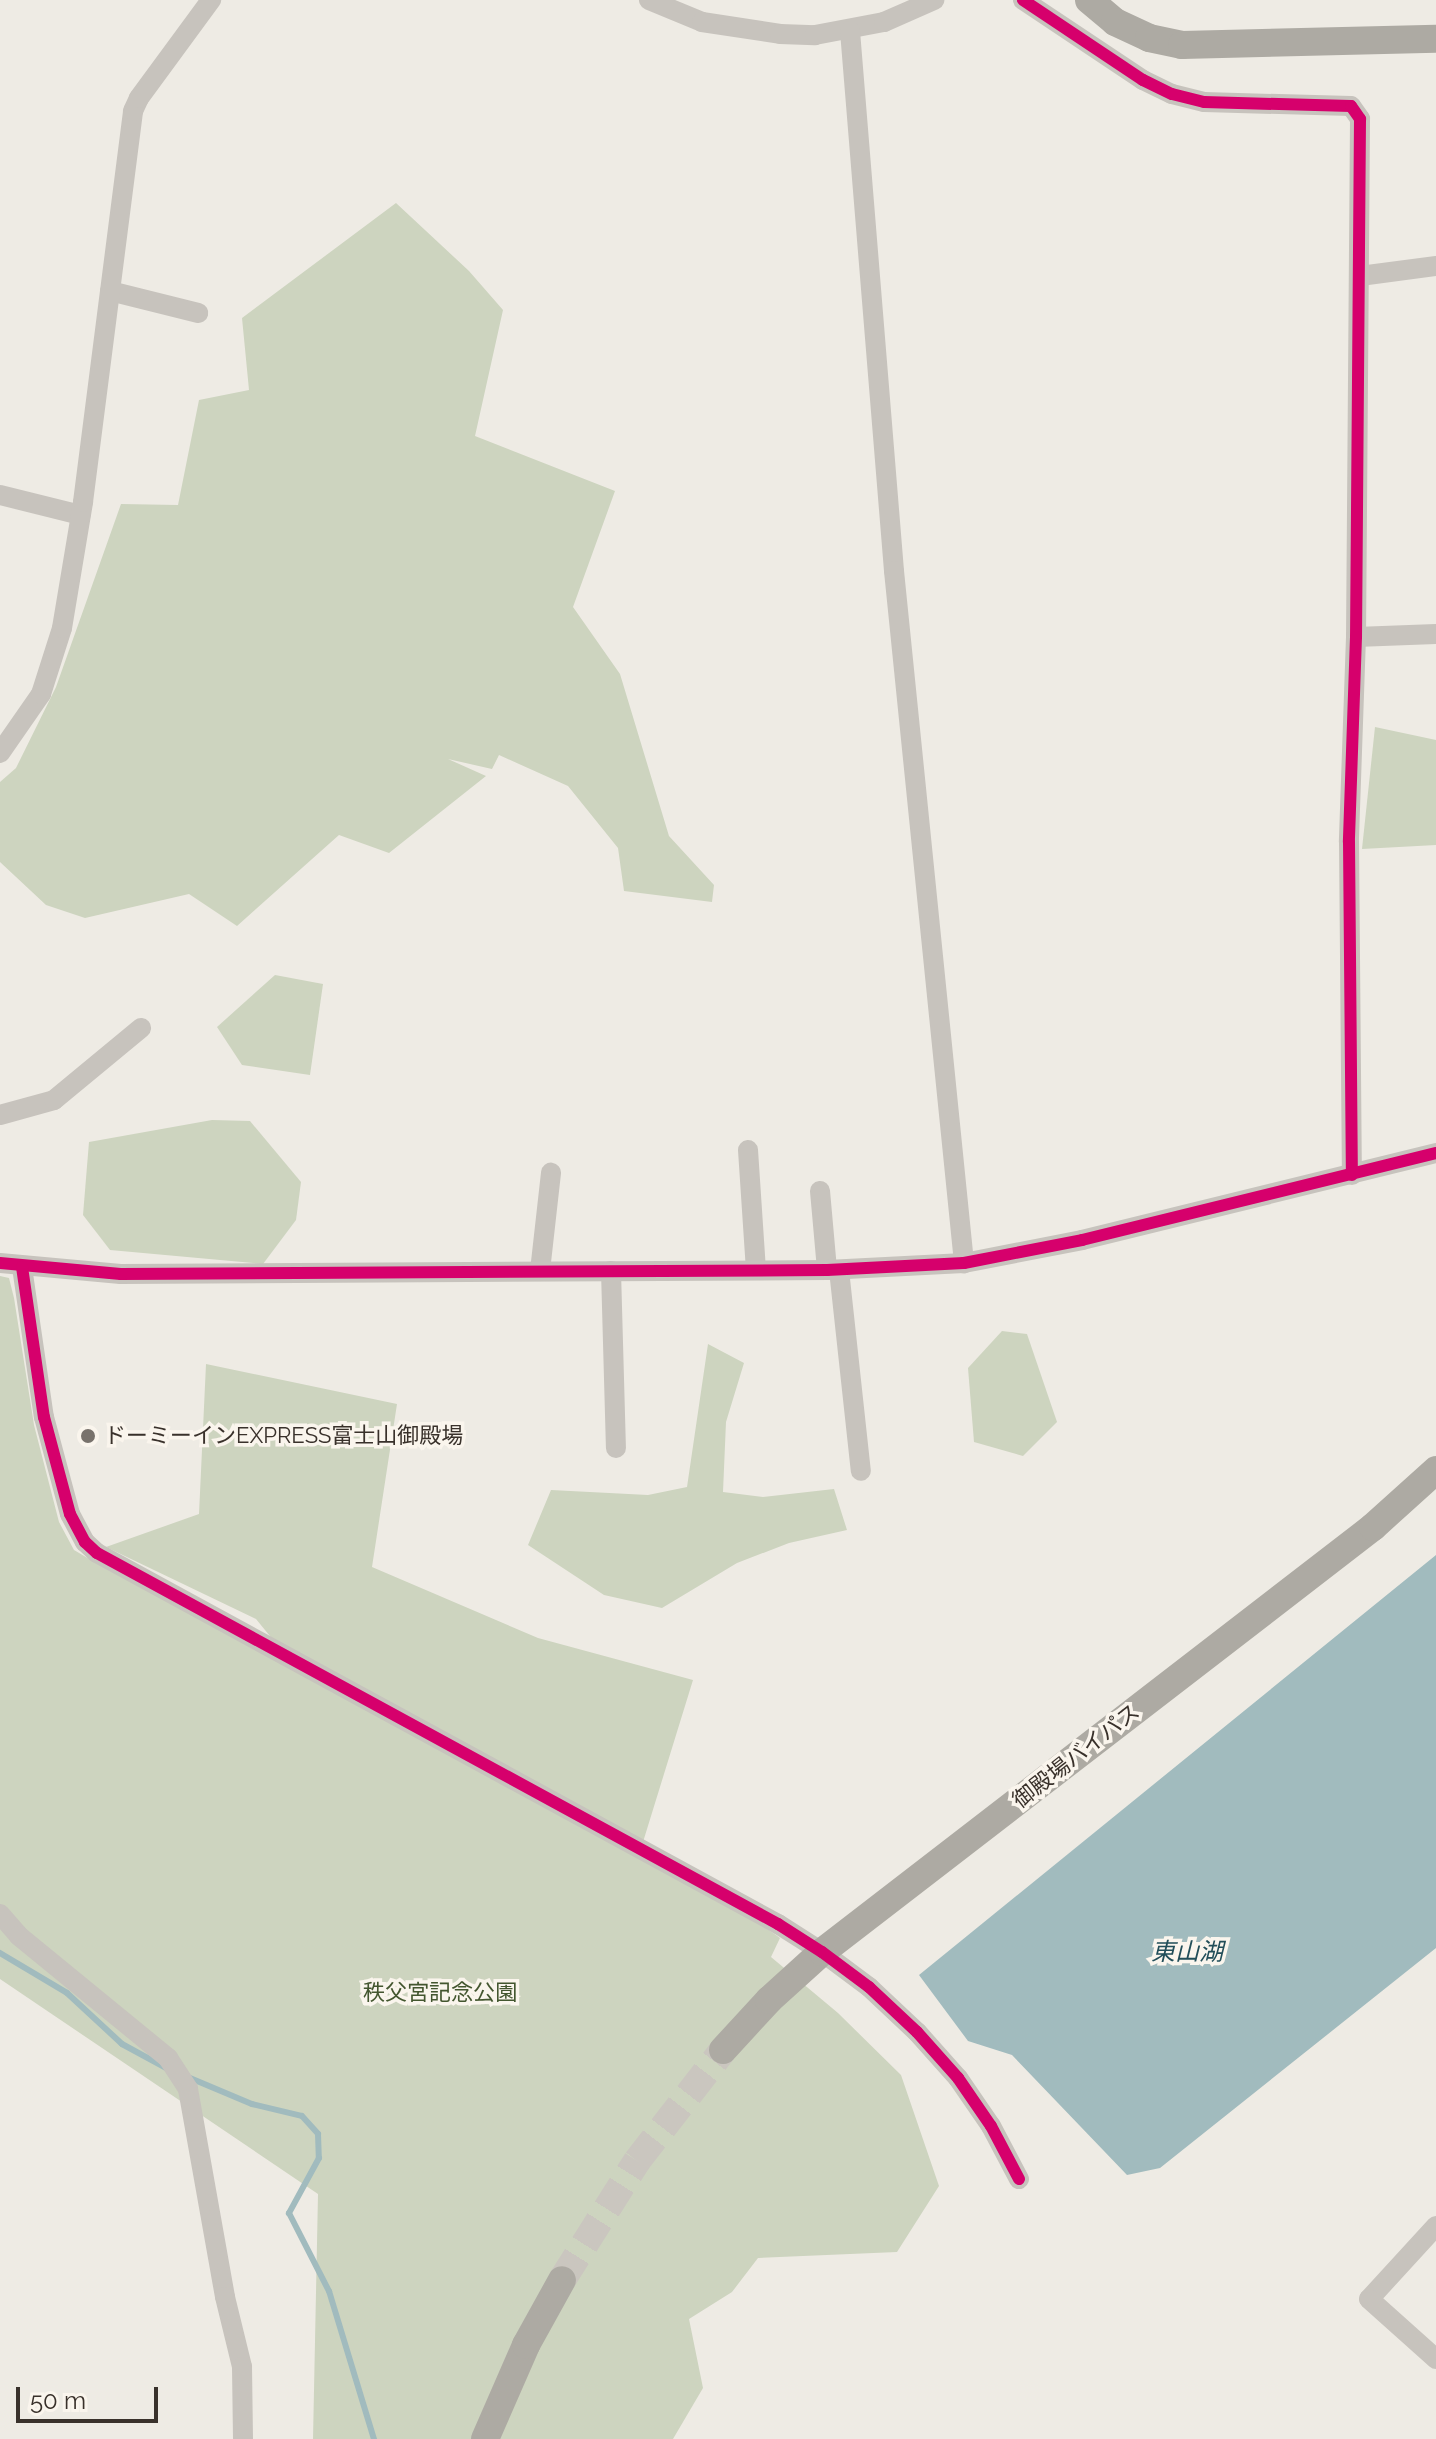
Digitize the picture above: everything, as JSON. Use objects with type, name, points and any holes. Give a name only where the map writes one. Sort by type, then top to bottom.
[{"type":"highway","points":[[1089,0],[1115,22],[1149,38],[1182,45],[1436,39]]},
{"type":"highway","name":"御殿場バイパス","points":[[723,2050],[769,2000],[822,1952],[1373,1527],[1436,1470]]},
{"type":"highway","points":[[485,2439],[526,2345],[562,2280]]},
{"type":"street","points":[[0,753],[41,694],[62,628],[81,515],[133,111],[139,98],[211,0]]},
{"type":"street","points":[[649,0],[702,22],[792,35],[850,31],[884,22],[934,0]]},
{"type":"street","points":[[1023,0],[1143,80],[1172,94],[1204,102],[1351,106],[1360,119],[1356,637],[1349,842],[1352,1175]]},
{"type":"street","points":[[850,31],[894,571],[964,1263]]},
{"type":"street","points":[[1360,276],[1436,266]]},
{"type":"street","points":[[110,291],[198,313]]},
{"type":"street","points":[[0,495],[81,515]]},
{"type":"street","points":[[1356,637],[1436,634]]},
{"type":"street","points":[[0,1115],[54,1100],[141,1028]]},
{"type":"street","points":[[748,1150],[756,1270]]},
{"type":"street","points":[[0,1263],[121,1274],[833,1270],[964,1263],[1082,1240],[1436,1153]]},
{"type":"street","points":[[540,1271],[551,1173]]},
{"type":"street","points":[[820,1191],[861,1471]]},
{"type":"street","points":[[22,1267],[44,1417],[70,1514],[85,1542],[97,1553],[778,1924],[822,1952],[869,1987],[917,2032],[958,2078],[991,2126],[1019,2179]]},
{"type":"street","points":[[611,1271],[616,1448]]},
{"type":"street","points":[[0,1914],[19,1936],[168,2058],[188,2089],[242,2367],[243,2439]]},
{"type":"street","points":[[1436,2226],[1369,2299],[1436,2359]]},
{"type":"green space","points":[[396,203],[469,271],[503,310],[475,436],[615,491],[573,607],[620,674],[669,836],[714,885],[712,902],[624,891],[618,848],[568,786],[499,755],[492,769],[448,759],[486,776],[389,853],[339,835],[237,926],[189,894],[85,918],[46,905],[0,862],[0,782],[16,768],[56,687],[121,504],[178,505],[199,400],[249,390],[242,318]]},
{"type":"green space","points":[[1375,727],[1436,740],[1436,845],[1362,849]]},
{"type":"green space","points":[[275,975],[323,984],[310,1075],[242,1065],[217,1027]]},
{"type":"green space","points":[[212,1120],[250,1121],[301,1182],[296,1220],[263,1264],[110,1250],[83,1215],[89,1142]]},
{"type":"green space","name":"秩父宮記念公園","points":[[0,1276],[9,1278],[14,1298],[34,1425],[59,1522],[74,1550],[96,1563],[296,1668],[256,1619],[106,1547],[199,1514],[206,1364],[397,1404],[372,1567],[538,1638],[693,1680],[639,1855],[734,1905],[780,1938],[771,1957],[838,2013],[901,2075],[939,2186],[897,2252],[758,2258],[732,2292],[689,2319],[703,2388],[673,2439],[313,2439],[318,2194],[0,1979]]},
{"type":"green space","points":[[1002,1331],[1027,1334],[1057,1422],[1023,1456],[974,1442],[968,1368]]},
{"type":"green space","points":[[708,1344],[744,1363],[726,1422],[723,1492],[763,1497],[834,1489],[847,1530],[789,1543],[737,1563],[662,1608],[604,1595],[528,1545],[551,1490],[648,1495],[687,1487]]},
{"type":"water","name":"東山湖","points":[[1436,1555],[1436,1948],[1160,2168],[1127,2175],[1012,2055],[968,2041],[919,1975]]},
{"type":"waterway","points":[[0,1953],[67,1993],[122,2044],[168,2069]]},
{"type":"waterway","points":[[190,2078],[252,2104],[302,2116],[318,2134],[319,2158],[289,2213],[329,2291],[374,2439]]},
{"type":"tunnel","points":[[562,2280],[637,2161],[723,2050]]},
{"type":"cycle path","points":[[1023,0],[1143,80],[1172,94],[1204,102],[1351,106],[1360,119],[1356,637],[1349,842],[1352,1175]]},
{"type":"cycle path","points":[[0,1263],[121,1274],[827,1270],[964,1263],[1082,1240],[1436,1153]]},
{"type":"cycle path","points":[[22,1267],[44,1417],[70,1514],[85,1542],[97,1553],[778,1924],[822,1952],[869,1987],[917,2032],[958,2078],[991,2126],[1019,2179]]},
{"type":"place","name":"ドーミーインEXPRESS富士山御殿場","points":[[88,1436]]}]
